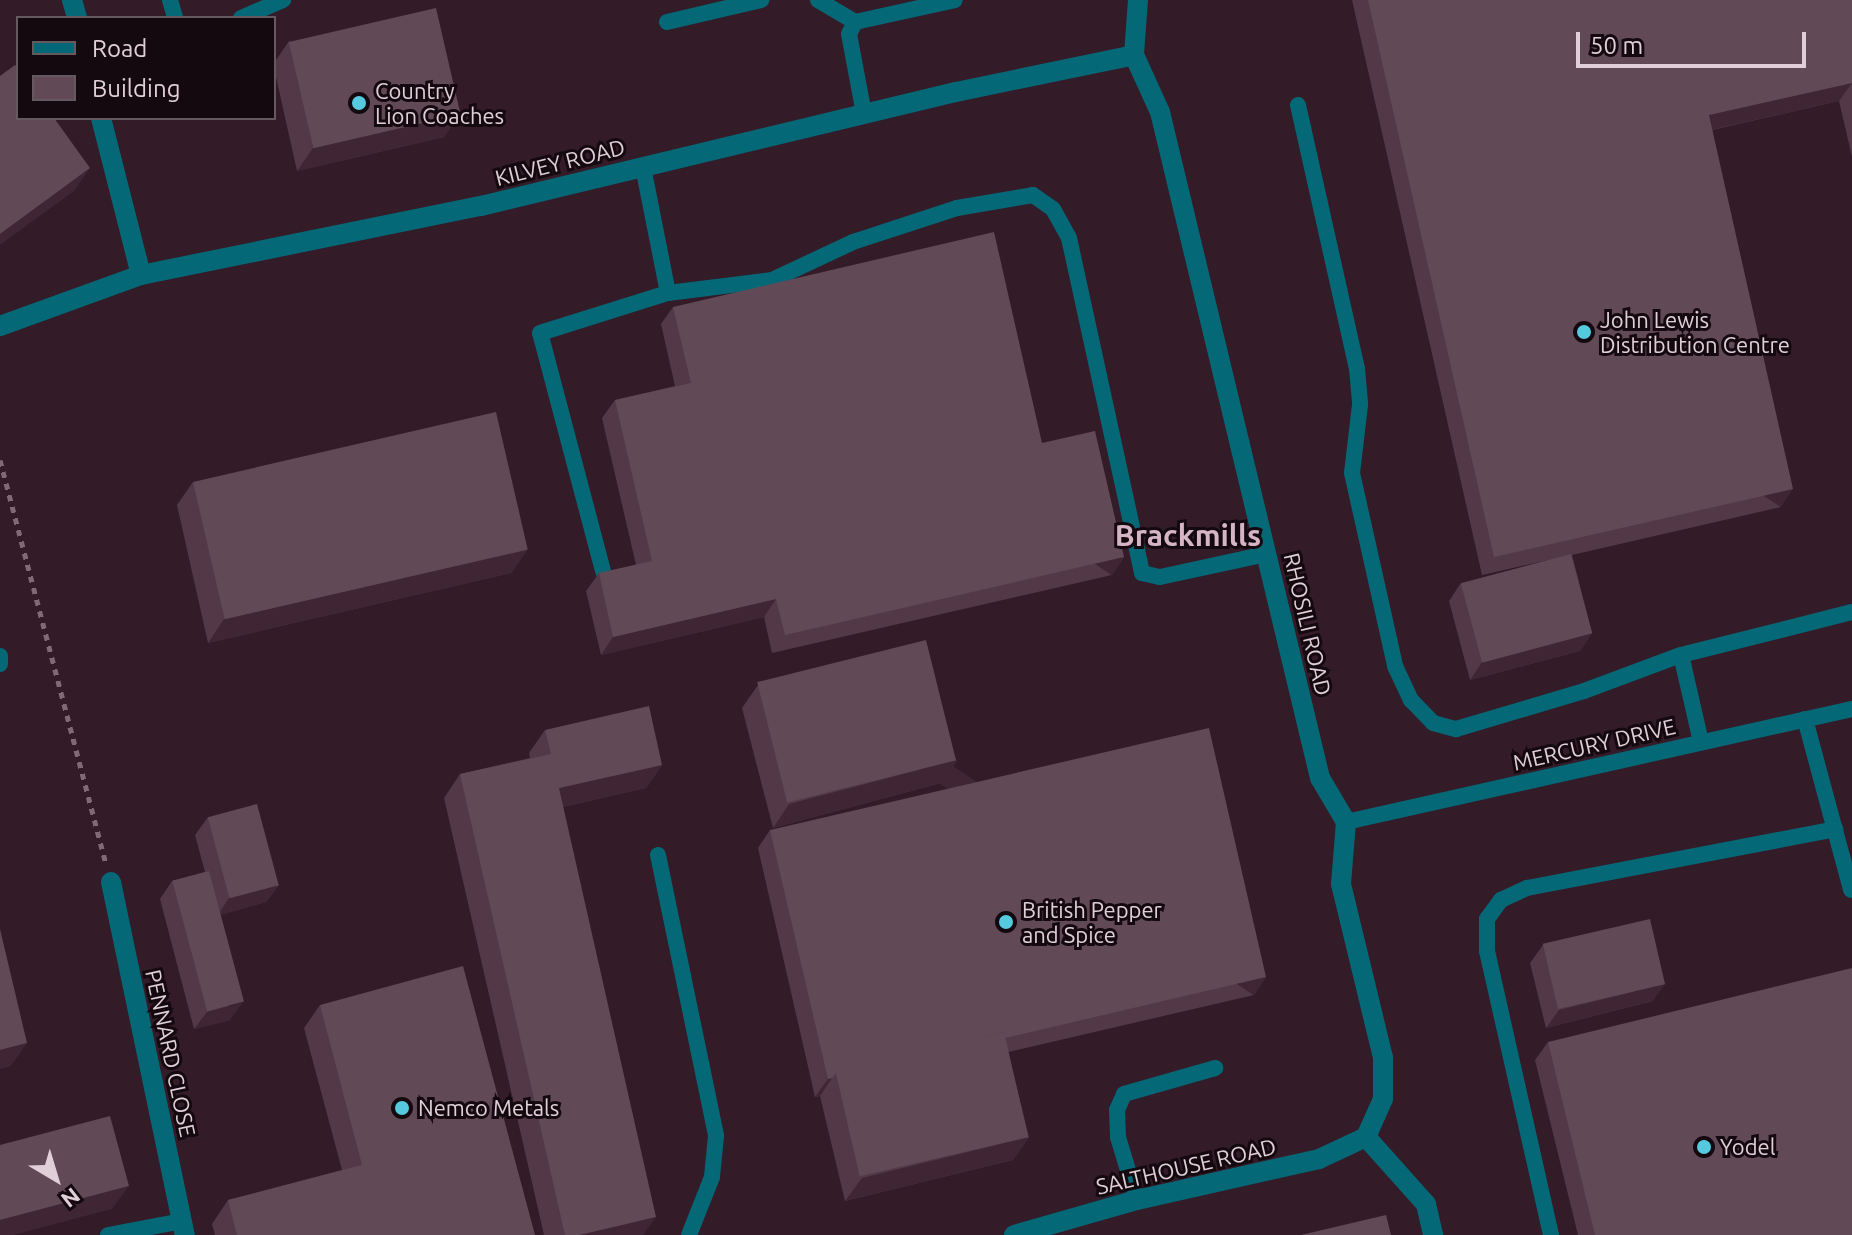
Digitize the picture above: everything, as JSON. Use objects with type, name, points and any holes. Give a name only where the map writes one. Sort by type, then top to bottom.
[{"type":"street","name":"RHOSILI ROAD","points":[[1138,0],[1134,55],[1160,112],[1320,778],[1346,822]]},
{"type":"street","name":"KILVEY ROAD","points":[[0,326],[141,275],[643,167],[864,114],[1134,55]]},
{"type":"street","points":[[106,120],[141,275]]},
{"type":"street","points":[[1346,822],[1341,884],[1383,1057],[1383,1099],[1366,1137],[1426,1204],[1433,1235]]},
{"type":"street","name":"PENNARD CLOSE","points":[[111,882],[183,1228]]},
{"type":"street","name":"SALTHOUSE ROAD","points":[[1014,1235],[1137,1200],[1319,1159],[1366,1137]]},
{"type":"lane","points":[[246,16],[283,0]]},
{"type":"lane","points":[[667,22],[761,0]]},
{"type":"lane","points":[[818,0],[855,22],[955,0]]},
{"type":"lane","points":[[855,22],[849,34],[864,114]]},
{"type":"lane","points":[[1298,105],[1357,368],[1360,405],[1352,473],[1395,666],[1411,700],[1433,723],[1456,729],[1584,691],[1681,655],[1852,612]]},
{"type":"lane","points":[[643,167],[668,293]]},
{"type":"lane","points":[[603,571],[540,333],[668,293],[772,280],[853,242],[957,208],[1033,195],[1053,209],[1069,238],[1142,573],[1160,577],[1266,554]]},
{"type":"lane","points":[[1681,655],[1701,742]]},
{"type":"lane","points":[[0,656],[0,664]]},
{"type":"lane","name":"MERCURY DRIVE","points":[[1346,822],[1852,709]]},
{"type":"lane","points":[[1805,719],[1835,829],[1848,860],[1851,890]]},
{"type":"lane","points":[[1551,1235],[1487,951],[1487,919],[1501,900],[1527,888],[1835,829]]},
{"type":"lane","points":[[658,855],[716,1136],[712,1177],[689,1235]]},
{"type":"lane","points":[[1137,1200],[1118,1137],[1117,1110],[1124,1094],[1215,1068]]},
{"type":"lane","points":[[108,1235],[183,1228]]},
{"type":"path","points":[[0,460],[111,882]]},
{"type":"building","name":"John Lewis Distribution Centre","points":[[1368,0],[1852,0],[1852,83],[1709,115],[1793,489],[1494,557]]},
{"type":"building","name":"Country Lion Coaches","points":[[436,8],[461,114],[313,148],[289,42]]},
{"type":"building","points":[[16,66],[16,120],[55,120],[90,168],[0,234],[0,76]]},
{"type":"building","points":[[994,232],[1042,443],[1095,431],[1124,557],[785,635],[776,599],[613,637],[599,573],[652,561],[615,400],[691,383],[673,307]]},
{"type":"building","points":[[496,412],[528,549],[225,619],[193,482]]},
{"type":"building","points":[[1571,554],[1592,633],[1482,663],[1461,584]]},
{"type":"building","points":[[926,640],[956,760],[787,802],[757,682]]},
{"type":"building","points":[[649,706],[662,765],[559,788],[656,1217],[579,1235],[565,1235],[460,774],[551,754],[545,730]]},
{"type":"building","name":"British Pepper and Spice","points":[[1209,728],[1266,977],[1005,1038],[1004,1032],[836,1073],[828,1079],[770,830]]},
{"type":"building","points":[[257,804],[279,885],[229,898],[208,817]]},
{"type":"building","points":[[209,871],[244,1001],[207,1011],[172,881]]},
{"type":"building","points":[[1650,919],[1665,984],[1558,1009],[1543,944]]},
{"type":"building","points":[[0,929],[27,1043],[0,1050]]},
{"type":"building","name":"Nemco Metals","points":[[463,966],[535,1235],[237,1235],[228,1200],[362,1165],[320,1005]]},
{"type":"building","name":"Yodel","points":[[1852,968],[1852,1235],[1595,1235],[1548,1042]]},
{"type":"building","points":[[1004,1032],[1028,1137],[860,1176],[835,1071]]},
{"type":"building","points":[[110,1116],[129,1186],[0,1220],[0,1145]]},
{"type":"building","points":[[1386,1215],[1391,1235],[1301,1235]]},
{"type":"place","name":"Country Lion Coaches","points":[[359,103]]},
{"type":"place","name":"John Lewis Distribution Centre","points":[[1584,332]]},
{"type":"place","name":"British Pepper and Spice","points":[[1006,922]]},
{"type":"place","name":"Nemco Metals","points":[[402,1108]]},
{"type":"place","name":"Yodel","points":[[1704,1147]]},
{"type":"district","name":"Brackmills","points":[[1188,535]]}]
